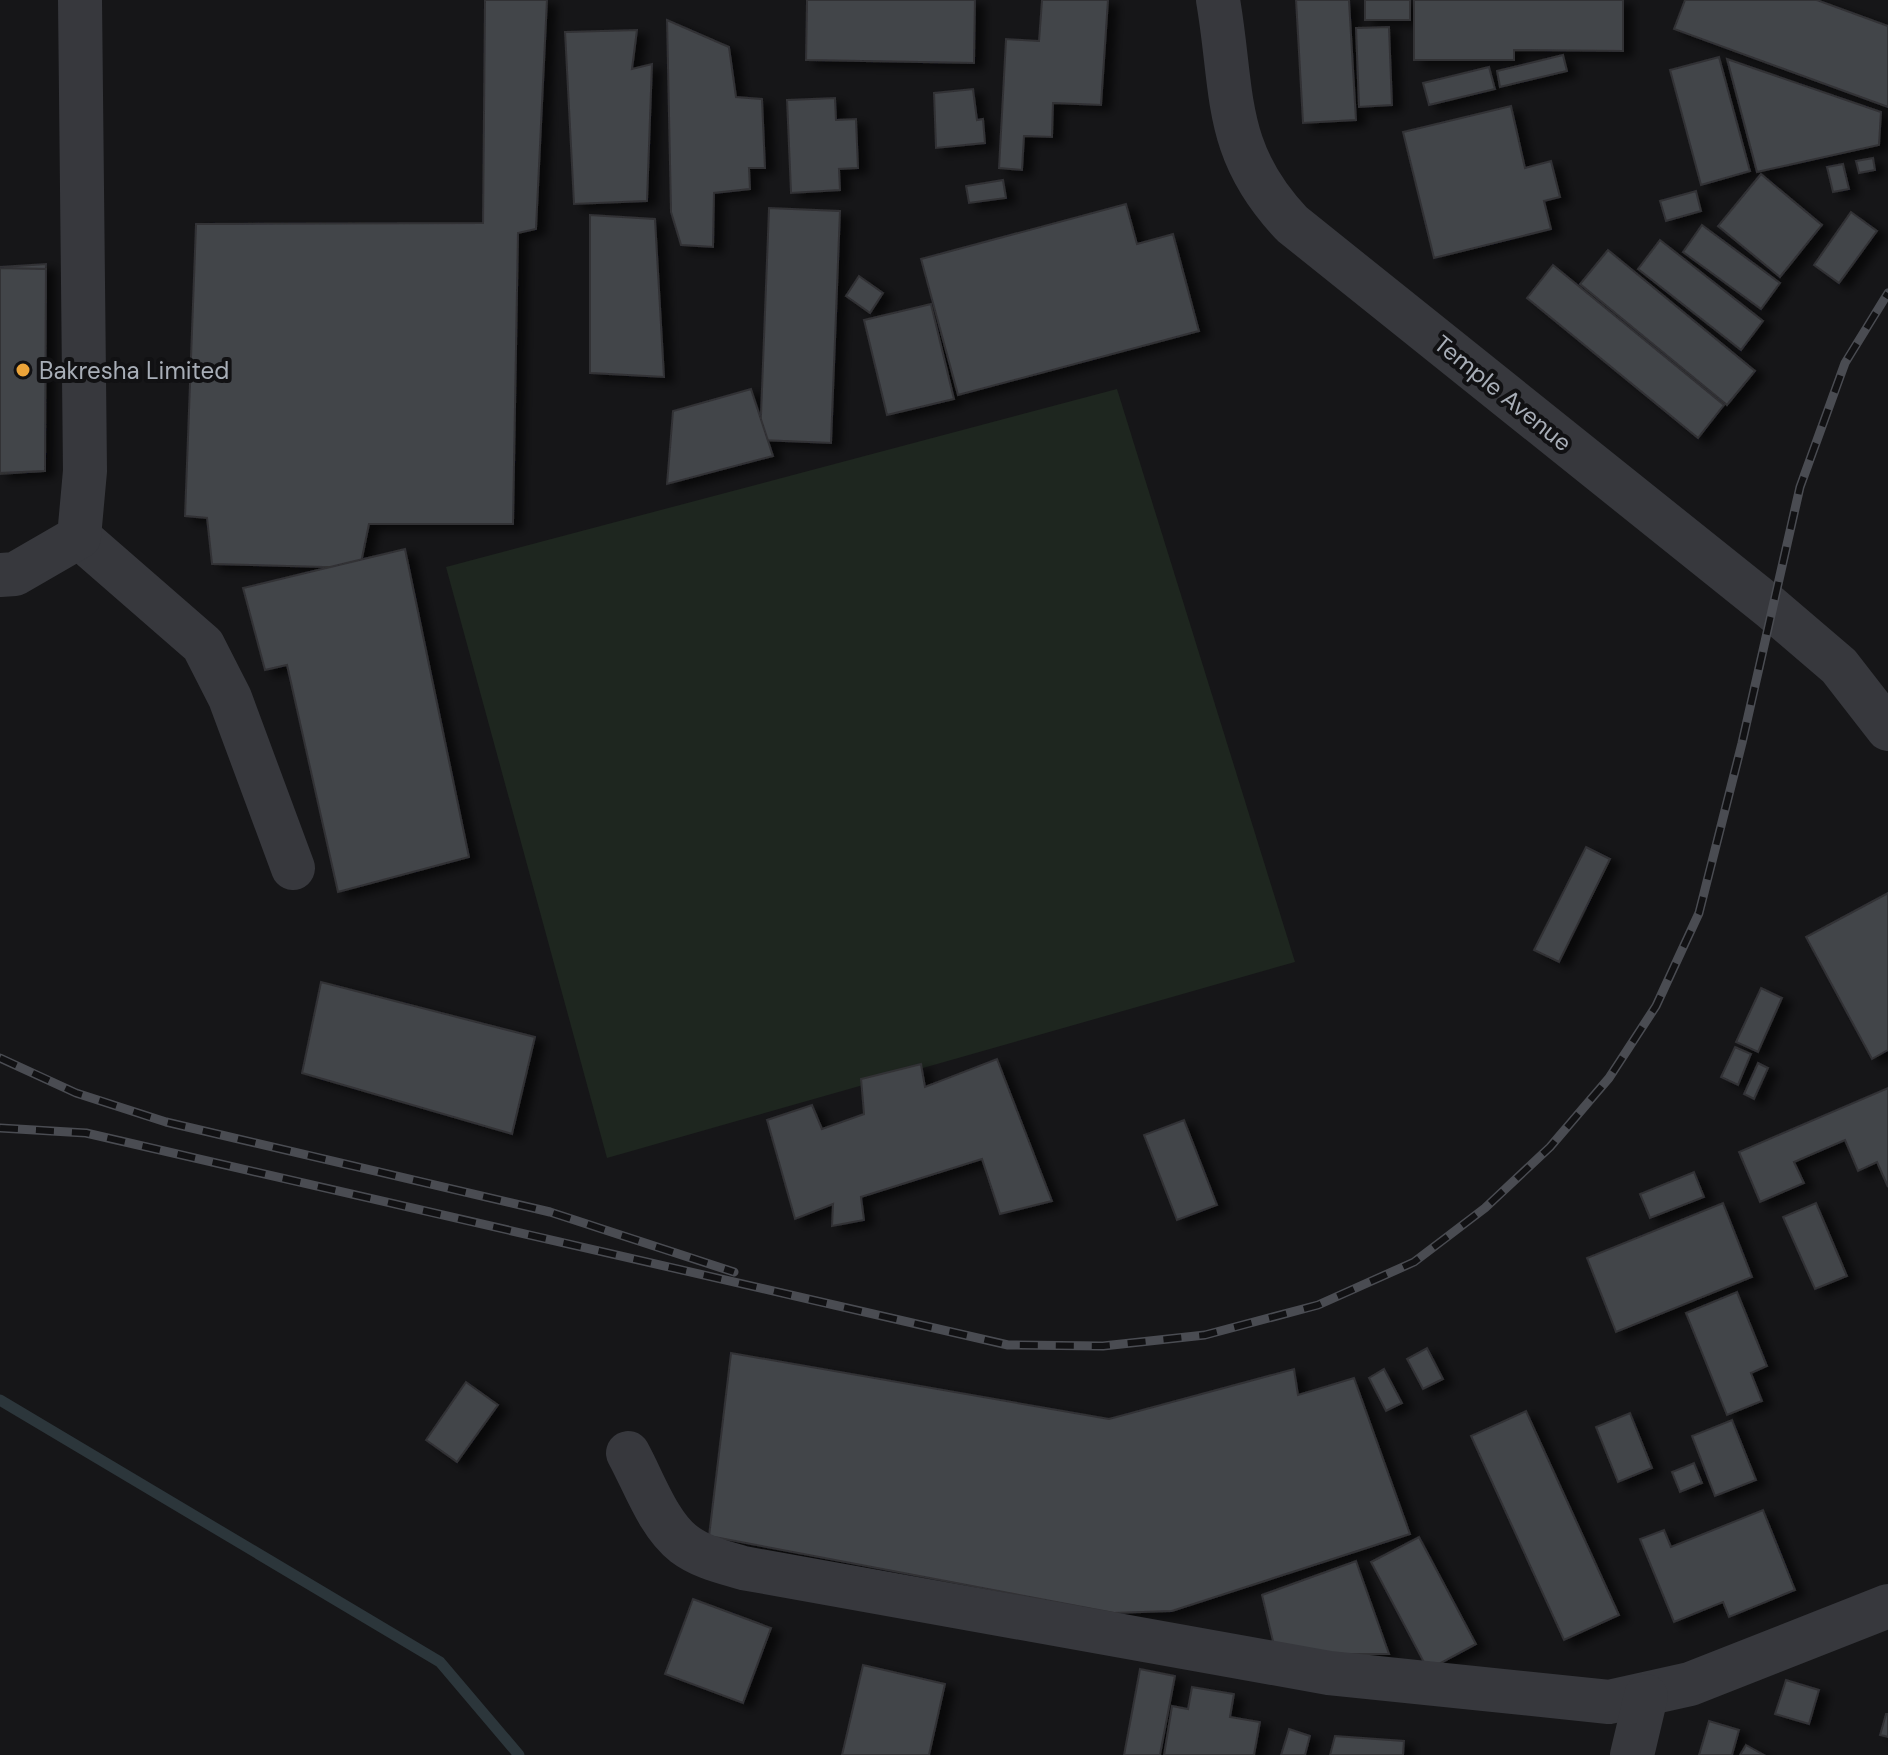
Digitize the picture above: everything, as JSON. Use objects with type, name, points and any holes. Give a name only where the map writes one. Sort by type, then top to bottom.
[{"type":"street","points":[[79,537],[85,471],[80,0]]},
{"type":"street","name":"Temple Avenue","points":[[1218,0],[1233,118],[1246,163],[1268,199],[1292,224],[1782,617],[1839,666],[1888,729]]},
{"type":"street","points":[[0,575],[15,574],[79,537]]},
{"type":"street","points":[[79,537],[203,645],[230,698],[293,868]]},
{"type":"street","points":[[628,1453],[667,1524],[684,1544],[743,1568],[1329,1673],[1571,1701],[1609,1702],[1690,1684],[1888,1606]]},
{"type":"street","points":[[1632,1755],[1646,1696]]},
{"type":"shaded area","points":[[1117,389],[1295,962],[607,1158],[446,567]]},
{"type":"building","points":[[485,0],[547,0],[536,229],[518,233],[513,524],[369,524],[360,568],[212,564],[207,518],[185,516],[196,224],[483,223]]},
{"type":"building","points":[[807,0],[975,0],[974,63],[806,60]]},
{"type":"building","points":[[1042,0],[1108,0],[1101,105],[1053,103],[1052,137],[1024,136],[1022,170],[999,168],[1006,39],[1039,41]]},
{"type":"building","points":[[1296,0],[1349,0],[1356,120],[1303,123]]},
{"type":"building","points":[[1365,0],[1410,0],[1410,20],[1365,20]]},
{"type":"building","points":[[1414,0],[1623,0],[1623,51],[1514,50],[1514,60],[1414,60]]},
{"type":"building","points":[[1685,0],[1817,0],[1888,26],[1888,107],[1674,29]]},
{"type":"building","points":[[667,20],[729,47],[736,97],[762,99],[765,168],[749,168],[750,189],[714,193],[713,247],[681,245],[671,212]]},
{"type":"building","points":[[1389,27],[1392,105],[1359,107],[1356,28]]},
{"type":"building","points":[[637,30],[632,69],[652,64],[647,201],[574,204],[565,32]]},
{"type":"building","points":[[1563,55],[1567,71],[1500,87],[1497,71]]},
{"type":"building","points":[[1719,57],[1750,171],[1701,185],[1670,70]]},
{"type":"building","points":[[1727,59],[1881,112],[1879,145],[1757,172]]},
{"type":"building","points":[[1489,67],[1495,89],[1429,105],[1423,83]]},
{"type":"building","points":[[973,89],[977,120],[983,119],[985,143],[936,148],[934,93]]},
{"type":"building","points":[[835,98],[836,120],[856,119],[858,168],[839,169],[840,190],[791,193],[787,100]]},
{"type":"building","points":[[1511,106],[1525,168],[1551,161],[1560,197],[1544,201],[1551,229],[1434,258],[1403,132]]},
{"type":"building","points":[[1873,158],[1875,170],[1859,173],[1856,161]]},
{"type":"building","points":[[1843,164],[1849,189],[1833,192],[1827,167]]},
{"type":"building","points":[[1761,174],[1822,225],[1780,277],[1718,226]]},
{"type":"building","points":[[1003,180],[1006,198],[969,203],[966,186]]},
{"type":"building","points":[[1696,191],[1701,211],[1666,221],[1660,201]]},
{"type":"building","points":[[1126,204],[1137,244],[1173,234],[1199,331],[958,395],[921,259]]},
{"type":"building","points":[[769,208],[840,211],[831,443],[760,440]]},
{"type":"building","points":[[1851,212],[1877,231],[1839,283],[1814,265]]},
{"type":"building","points":[[590,215],[655,219],[664,377],[590,373]]},
{"type":"building","points":[[1702,225],[1780,283],[1761,309],[1683,252]]},
{"type":"building","points":[[1660,240],[1763,321],[1741,350],[1638,269]]},
{"type":"building","points":[[1608,250],[1755,371],[1727,405],[1580,284]]},
{"type":"building","name":"Bakresha Limited","points":[[46,264],[42,471],[0,474],[0,267]]},
{"type":"building","points":[[1553,265],[1724,405],[1698,438],[1527,298]]},
{"type":"building","name":"Bakresha Limited","points":[[0,268],[46,269],[45,471],[0,473]]},
{"type":"building","points":[[859,276],[883,293],[870,313],[846,296]]},
{"type":"building","points":[[931,304],[954,399],[887,415],[864,320]]},
{"type":"building","points":[[751,389],[773,456],[667,484],[673,411]]},
{"type":"building","points":[[405,549],[469,857],[338,892],[287,665],[265,670],[243,588]]},
{"type":"building","points":[[1586,847],[1610,859],[1559,962],[1534,950]]},
{"type":"building","points":[[1888,893],[1888,1050],[1872,1059],[1806,937]]},
{"type":"building","points":[[321,982],[535,1037],[512,1134],[302,1073]]},
{"type":"building","points":[[1761,988],[1782,998],[1758,1052],[1736,1042]]},
{"type":"building","points":[[1735,1047],[1751,1054],[1738,1085],[1721,1077]]},
{"type":"building","points":[[997,1059],[1052,1201],[1000,1214],[982,1159],[861,1197],[864,1220],[832,1226],[833,1204],[795,1219],[767,1120],[812,1105],[822,1129],[864,1114],[861,1079],[921,1064],[925,1087]]},
{"type":"building","points":[[1758,1063],[1768,1068],[1754,1099],[1744,1094]]},
{"type":"building","points":[[1888,1088],[1888,1187],[1877,1162],[1858,1171],[1845,1140],[1794,1162],[1804,1183],[1760,1202],[1739,1152]]},
{"type":"building","points":[[1184,1120],[1217,1205],[1177,1220],[1144,1135]]},
{"type":"building","points":[[1694,1172],[1704,1197],[1650,1218],[1640,1194]]},
{"type":"building","points":[[1723,1203],[1752,1277],[1616,1332],[1587,1258]]},
{"type":"building","points":[[1816,1203],[1847,1276],[1815,1289],[1783,1217]]},
{"type":"building","points":[[1737,1292],[1767,1366],[1751,1373],[1762,1401],[1727,1415],[1686,1313]]},
{"type":"building","points":[[1427,1348],[1443,1379],[1423,1389],[1407,1359]]},
{"type":"building","points":[[731,1353],[1109,1419],[1294,1369],[1298,1395],[1354,1378],[1410,1534],[1172,1611],[1114,1613],[709,1536]]},
{"type":"building","points":[[1384,1369],[1402,1403],[1386,1411],[1369,1378]]},
{"type":"building","points":[[466,1382],[498,1405],[457,1462],[426,1440]]},
{"type":"building","points":[[1526,1411],[1619,1615],[1564,1640],[1471,1436]]},
{"type":"building","points":[[1630,1413],[1652,1468],[1618,1482],[1596,1427]]},
{"type":"building","points":[[1732,1420],[1756,1480],[1715,1496],[1692,1436]]},
{"type":"building","points":[[1694,1463],[1702,1483],[1680,1492],[1672,1472]]},
{"type":"building","points":[[1763,1510],[1795,1590],[1729,1617],[1723,1602],[1674,1622],[1640,1539],[1664,1530],[1671,1547]]},
{"type":"building","points":[[1419,1537],[1476,1644],[1428,1670],[1371,1562]]},
{"type":"building","points":[[1356,1561],[1389,1654],[1276,1654],[1262,1595]]},
{"type":"building","points":[[693,1599],[771,1628],[743,1703],[665,1674]]},
{"type":"building","points":[[863,1665],[945,1684],[929,1755],[842,1755]]},
{"type":"building","points":[[1140,1669],[1175,1676],[1160,1755],[1124,1755]]},
{"type":"building","points":[[1786,1680],[1819,1690],[1809,1724],[1775,1714]]},
{"type":"building","points":[[1192,1687],[1234,1694],[1230,1717],[1260,1722],[1254,1755],[1164,1755],[1172,1706],[1188,1709]]},
{"type":"building","points":[[1888,1714],[1888,1737],[1880,1735]]},
{"type":"building","points":[[1709,1721],[1739,1730],[1732,1755],[1699,1755]]},
{"type":"building","points":[[1289,1729],[1310,1736],[1305,1755],[1281,1755]]},
{"type":"building","points":[[1335,1736],[1404,1741],[1403,1755],[1330,1755]]},
{"type":"building","points":[[1746,1745],[1764,1755],[1740,1755]]},
{"type":"waterway","points":[[0,1400],[440,1662],[519,1755]]},
{"type":"railway","points":[[0,1128],[86,1133],[1008,1345],[1103,1346],[1205,1335],[1318,1305],[1414,1262],[1485,1208],[1550,1147],[1609,1078],[1656,1006],[1699,913],[1742,743],[1800,487],[1845,363],[1888,293]]},
{"type":"railway","points":[[0,1058],[76,1093],[166,1122],[550,1212],[734,1272]]},
{"type":"place","name":"Bakresha Limited","points":[[23,370]]}]
